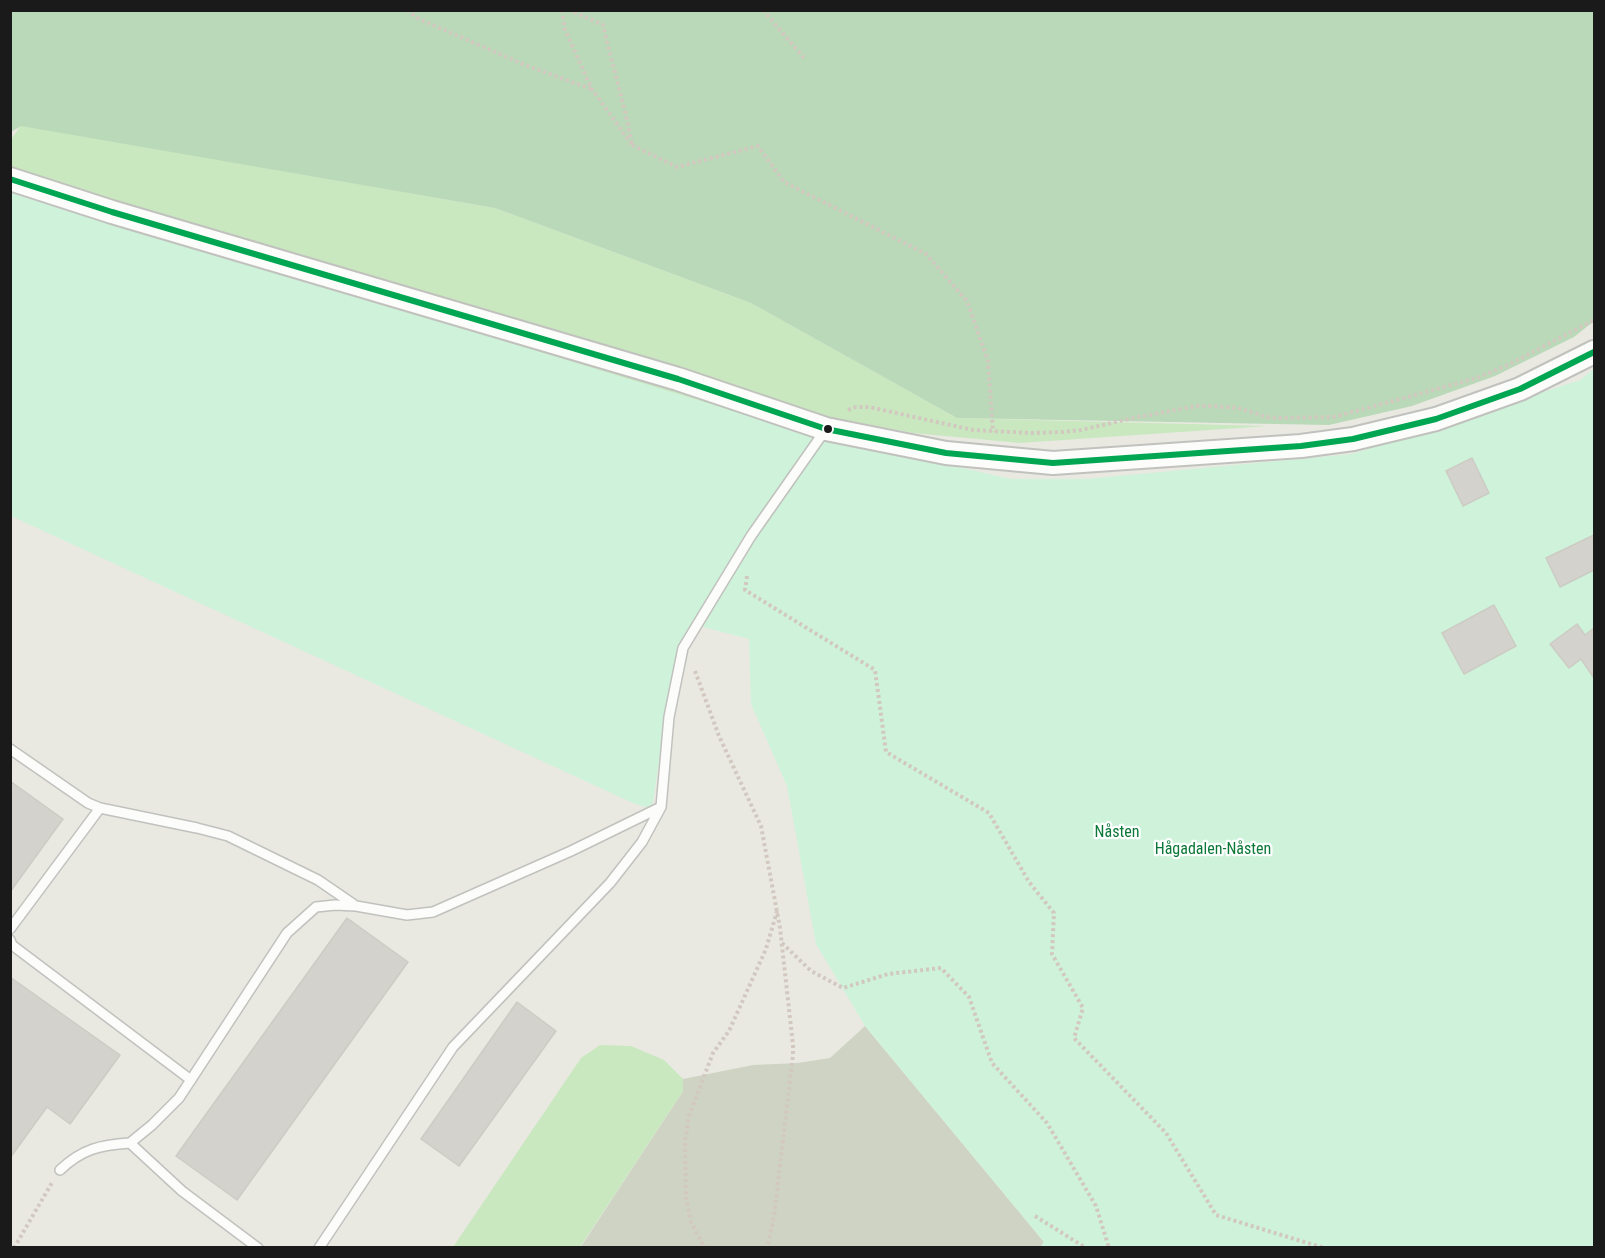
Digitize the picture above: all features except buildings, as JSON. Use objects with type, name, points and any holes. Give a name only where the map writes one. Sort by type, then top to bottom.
[{"type":"street","points":[[10,179],[123,215],[678,379],[826,429],[946,453],[1053,463],[1301,446],[1353,439],[1436,419],[1520,389],[1594,352]]},
{"type":"lane","points":[[319,1248],[453,1047],[610,883],[642,842],[661,807],[669,717],[685,645],[751,536],[826,429]]},
{"type":"lane","points":[[10,749],[88,803],[100,808],[228,836],[318,880],[356,906]]},
{"type":"lane","points":[[60,1170],[80,1154],[95,1147],[130,1143],[179,1098],[287,933],[316,907],[356,906],[407,915],[433,912],[571,851],[661,807]]},
{"type":"lane","points":[[10,929],[100,808]]},
{"type":"lane","points":[[10,940],[12,945],[191,1080]]},
{"type":"lane","points":[[130,1143],[182,1191],[258,1248]]},
{"type":"path","points":[[407,10],[418,19],[525,65],[592,89]]},
{"type":"path","points":[[562,10],[565,30],[592,89],[632,145],[677,167],[758,146],[784,182],[926,255],[967,301],[988,362],[993,432]]},
{"type":"path","points":[[570,10],[603,25],[632,145]]},
{"type":"path","points":[[764,10],[804,58]]},
{"type":"path","points":[[826,429],[848,410],[869,406],[973,430],[1031,433],[1081,430],[1197,406],[1238,408],[1267,417],[1279,418],[1334,417],[1487,374],[1594,320]]},
{"type":"path","points":[[751,536],[745,590],[875,670],[885,752],[989,813],[1029,882],[1054,912],[1052,954],[1083,1008],[1074,1038],[1166,1133],[1216,1215],[1324,1248]]},
{"type":"path","points":[[685,645],[719,736],[761,826],[782,943],[793,1055],[774,1217],[765,1248]]},
{"type":"path","points":[[708,1248],[702,1243],[691,1222],[686,1198],[685,1142],[689,1116],[713,1053],[729,1030],[766,949],[777,910]]},
{"type":"path","points":[[782,943],[811,971],[843,988],[888,974],[941,968],[969,997],[992,1063],[1047,1123],[1096,1206],[1109,1248]]},
{"type":"path","points":[[14,1248],[60,1170]]},
{"type":"path","points":[[1035,1216],[1086,1248]]},
{"type":"shaded area","points":[[865,1026],[1044,1242],[1040,1248],[580,1248],[683,1091],[683,1079],[753,1065],[798,1063],[830,1058]]},
{"type":"green space","points":[[10,11],[1594,11],[1594,321],[1574,337],[1495,376],[1412,406],[1329,425],[957,418],[751,303],[495,208],[21,126],[11,132]]},
{"type":"green space","points":[[21,125],[495,208],[751,303],[957,418],[1268,426],[1020,443],[913,433],[793,410],[776,474],[11,342],[10,141]]},
{"type":"green space","name":"Hågadalen-Nåsten","points":[[11,190],[789,428],[1011,479],[1086,479],[1352,454],[1580,380],[1594,369],[1594,1247],[1040,1247],[1044,1242],[865,1026],[816,944],[787,786],[751,704],[749,639],[695,625],[666,712],[653,802],[650,808],[635,804],[11,516]]},
{"type":"green space","points":[[600,1045],[631,1046],[664,1060],[683,1079],[683,1091],[580,1247],[453,1247],[581,1058]]},
{"type":"transit line","points":[[10,179],[112,212],[678,379],[826,429],[946,453],[1053,463],[1301,446],[1353,439],[1436,419],[1520,389],[1594,352]]},
{"type":"park label","name":"Nåsten","points":[[1117,833]]}]
